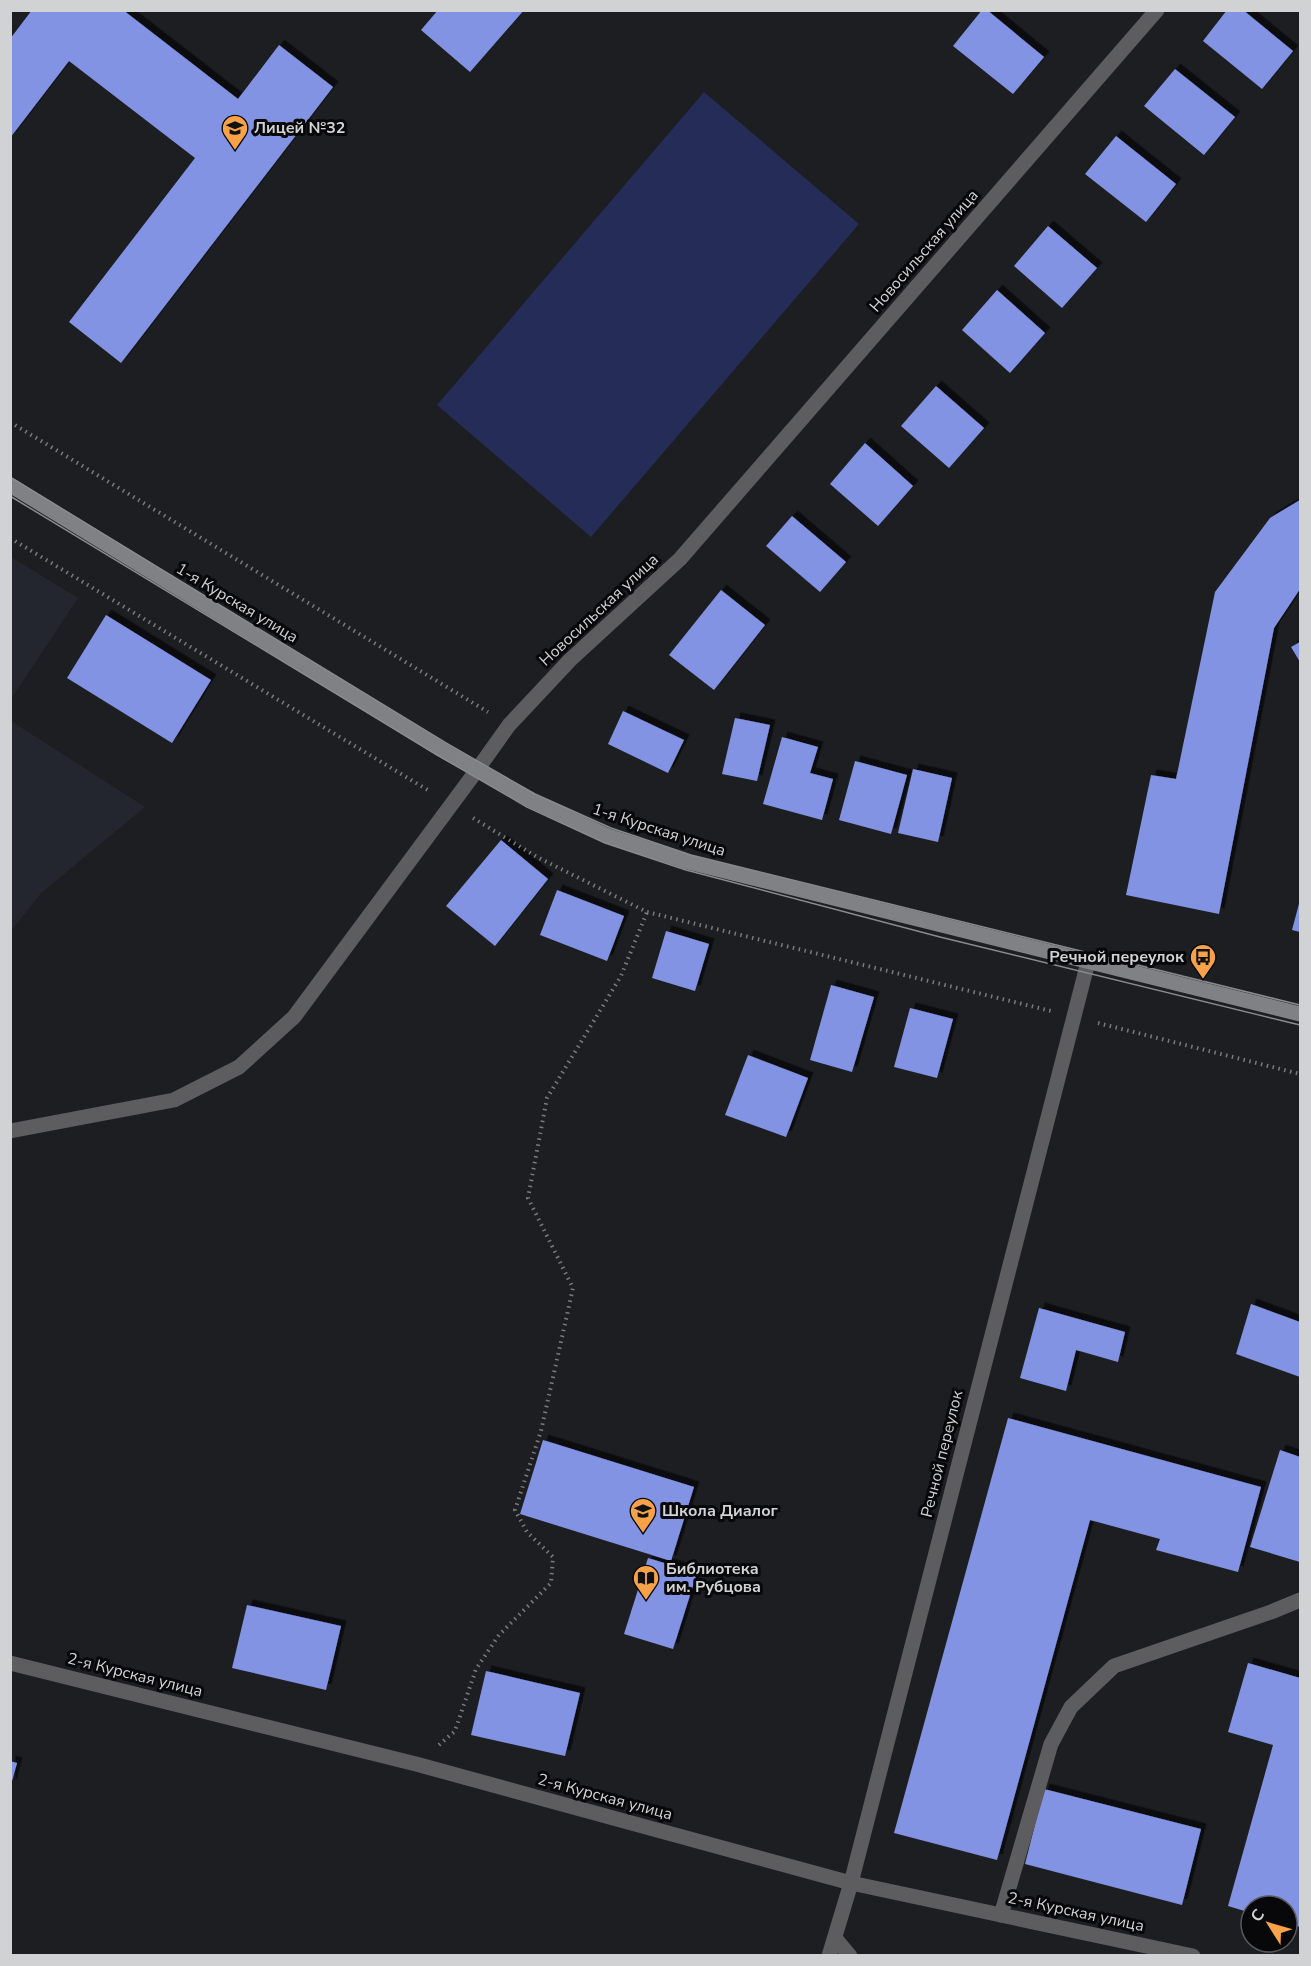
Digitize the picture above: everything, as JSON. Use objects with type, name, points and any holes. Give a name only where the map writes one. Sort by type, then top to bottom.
[{"type":"main road","name":"1-я Курская улица","points":[[10,485],[477,770],[531,800],[608,836],[688,862],[1300,1014]]},
{"type":"street","name":"Новосильская улица","points":[[10,1131],[174,1100],[239,1067],[294,1017],[509,725],[570,660],[680,560],[1157,10]]},
{"type":"street","name":"Речной переулок","points":[[829,1956],[851,1883],[1088,962]]},
{"type":"street","points":[[1001,1915],[1051,1744],[1071,1707],[1114,1666],[1300,1600]]},
{"type":"street","name":"2-я Курская улица","points":[[10,1663],[416,1764],[851,1883],[1193,1956]]},
{"type":"street","points":[[835,1938],[850,1956]]},
{"type":"path","points":[[10,422],[509,725]]},
{"type":"path","points":[[10,538],[537,857],[647,912],[1014,1000],[1300,1074]]},
{"type":"path","points":[[416,1764],[455,1731],[476,1669],[499,1635],[551,1583],[554,1557],[527,1532],[515,1510],[541,1431],[573,1288],[528,1198],[547,1098],[621,976],[647,912]]},
{"type":"shaded area","points":[[704,92],[859,224],[591,537],[437,405]]},
{"type":"shaded area","points":[[11,557],[78,598],[11,699]]},
{"type":"shaded area","points":[[11,721],[145,807],[41,893],[11,931]]},
{"type":"building","points":[[32,10],[123,10],[238,99],[279,45],[333,87],[121,363],[69,322],[195,158],[69,61],[10,138],[10,39]]},
{"type":"building","points":[[438,10],[524,10],[470,72],[421,30]]},
{"type":"building","points":[[982,10],[987,10],[1044,57],[1013,94],[953,46]]},
{"type":"building","points":[[1227,10],[1243,10],[1293,51],[1262,89],[1203,41]]},
{"type":"building","points":[[1175,69],[1235,117],[1204,155],[1144,106]]},
{"type":"building","points":[[1116,136],[1176,184],[1146,222],[1085,174]]},
{"type":"building","points":[[1048,226],[1097,268],[1062,308],[1014,266]]},
{"type":"building","points":[[997,290],[1045,333],[1010,373],[962,330]]},
{"type":"building","points":[[936,386],[984,428],[949,468],[901,426]]},
{"type":"building","points":[[865,443],[913,486],[878,526],[830,484]]},
{"type":"building","points":[[1300,500],[1300,589],[1274,628],[1219,914],[1126,895],[1151,775],[1176,779],[1215,592],[1270,518]]},
{"type":"building","points":[[792,516],[846,562],[820,592],[766,546]]},
{"type":"building","points":[[721,590],[765,625],[714,690],[669,655]]},
{"type":"building","points":[[106,615],[211,680],[172,743],[67,678]]},
{"type":"building","points":[[1300,642],[1300,662],[1291,647]]},
{"type":"building","points":[[623,711],[684,740],[668,773],[608,744]]},
{"type":"building","points":[[735,718],[770,725],[757,781],[722,774]]},
{"type":"building","points":[[782,737],[818,747],[810,773],[833,779],[822,820],[763,804]]},
{"type":"building","points":[[855,761],[907,775],[891,834],[839,820]]},
{"type":"building","points":[[913,769],[952,778],[938,842],[898,833]]},
{"type":"building","points":[[501,840],[548,879],[495,946],[446,906]]},
{"type":"building","points":[[557,890],[624,916],[607,961],[540,935]]},
{"type":"building","points":[[1300,900],[1300,932],[1292,930]]},
{"type":"building","points":[[666,931],[709,944],[695,991],[652,978]]},
{"type":"building","points":[[831,985],[874,997],[852,1072],[810,1060]]},
{"type":"building","points":[[910,1008],[953,1019],[937,1078],[894,1067]]},
{"type":"building","points":[[748,1055],[808,1078],[786,1137],[725,1115]]},
{"type":"building","points":[[1251,1304],[1300,1322],[1300,1377],[1236,1354]]},
{"type":"building","points":[[1039,1308],[1125,1332],[1118,1362],[1076,1350],[1066,1391],[1020,1378]]},
{"type":"building","points":[[1008,1418],[1261,1487],[1238,1572],[1156,1550],[1160,1539],[1090,1520],[997,1860],[894,1833]]},
{"type":"building","name":"Школа Диалог","points":[[543,1440],[694,1487],[671,1561],[520,1514]]},
{"type":"building","points":[[1280,1450],[1300,1457],[1300,1562],[1250,1547]]},
{"type":"building","points":[[648,1558],[697,1573],[673,1649],[624,1634]]},
{"type":"building","points":[[247,1605],[341,1626],[326,1690],[232,1668]]},
{"type":"building","points":[[1248,1663],[1300,1678],[1300,1927],[1299,1894],[1239,1894],[1239,1909],[1228,1906],[1273,1745],[1228,1732]]},
{"type":"building","points":[[486,1671],[580,1693],[565,1756],[471,1735]]},
{"type":"building","points":[[10,1761],[17,1763],[11,1785],[10,1785]]},
{"type":"building","points":[[1044,1789],[1201,1829],[1182,1905],[1025,1864]]},
{"type":"tram line","points":[[10,477],[446,743],[535,794],[611,828],[691,855],[1300,1005]]},
{"type":"tram line","points":[[10,496],[439,756],[527,807],[605,843],[686,870],[940,937],[1300,1025]]},
{"type":"place","name":"Лицей №32","points":[[235,151]]},
{"type":"place","name":"Речной переулок","points":[[1203,980]]},
{"type":"place","name":"Школа Диалог","points":[[643,1534]]},
{"type":"place","name":"Библиотека им. Рубцова","points":[[646,1601]]}]
